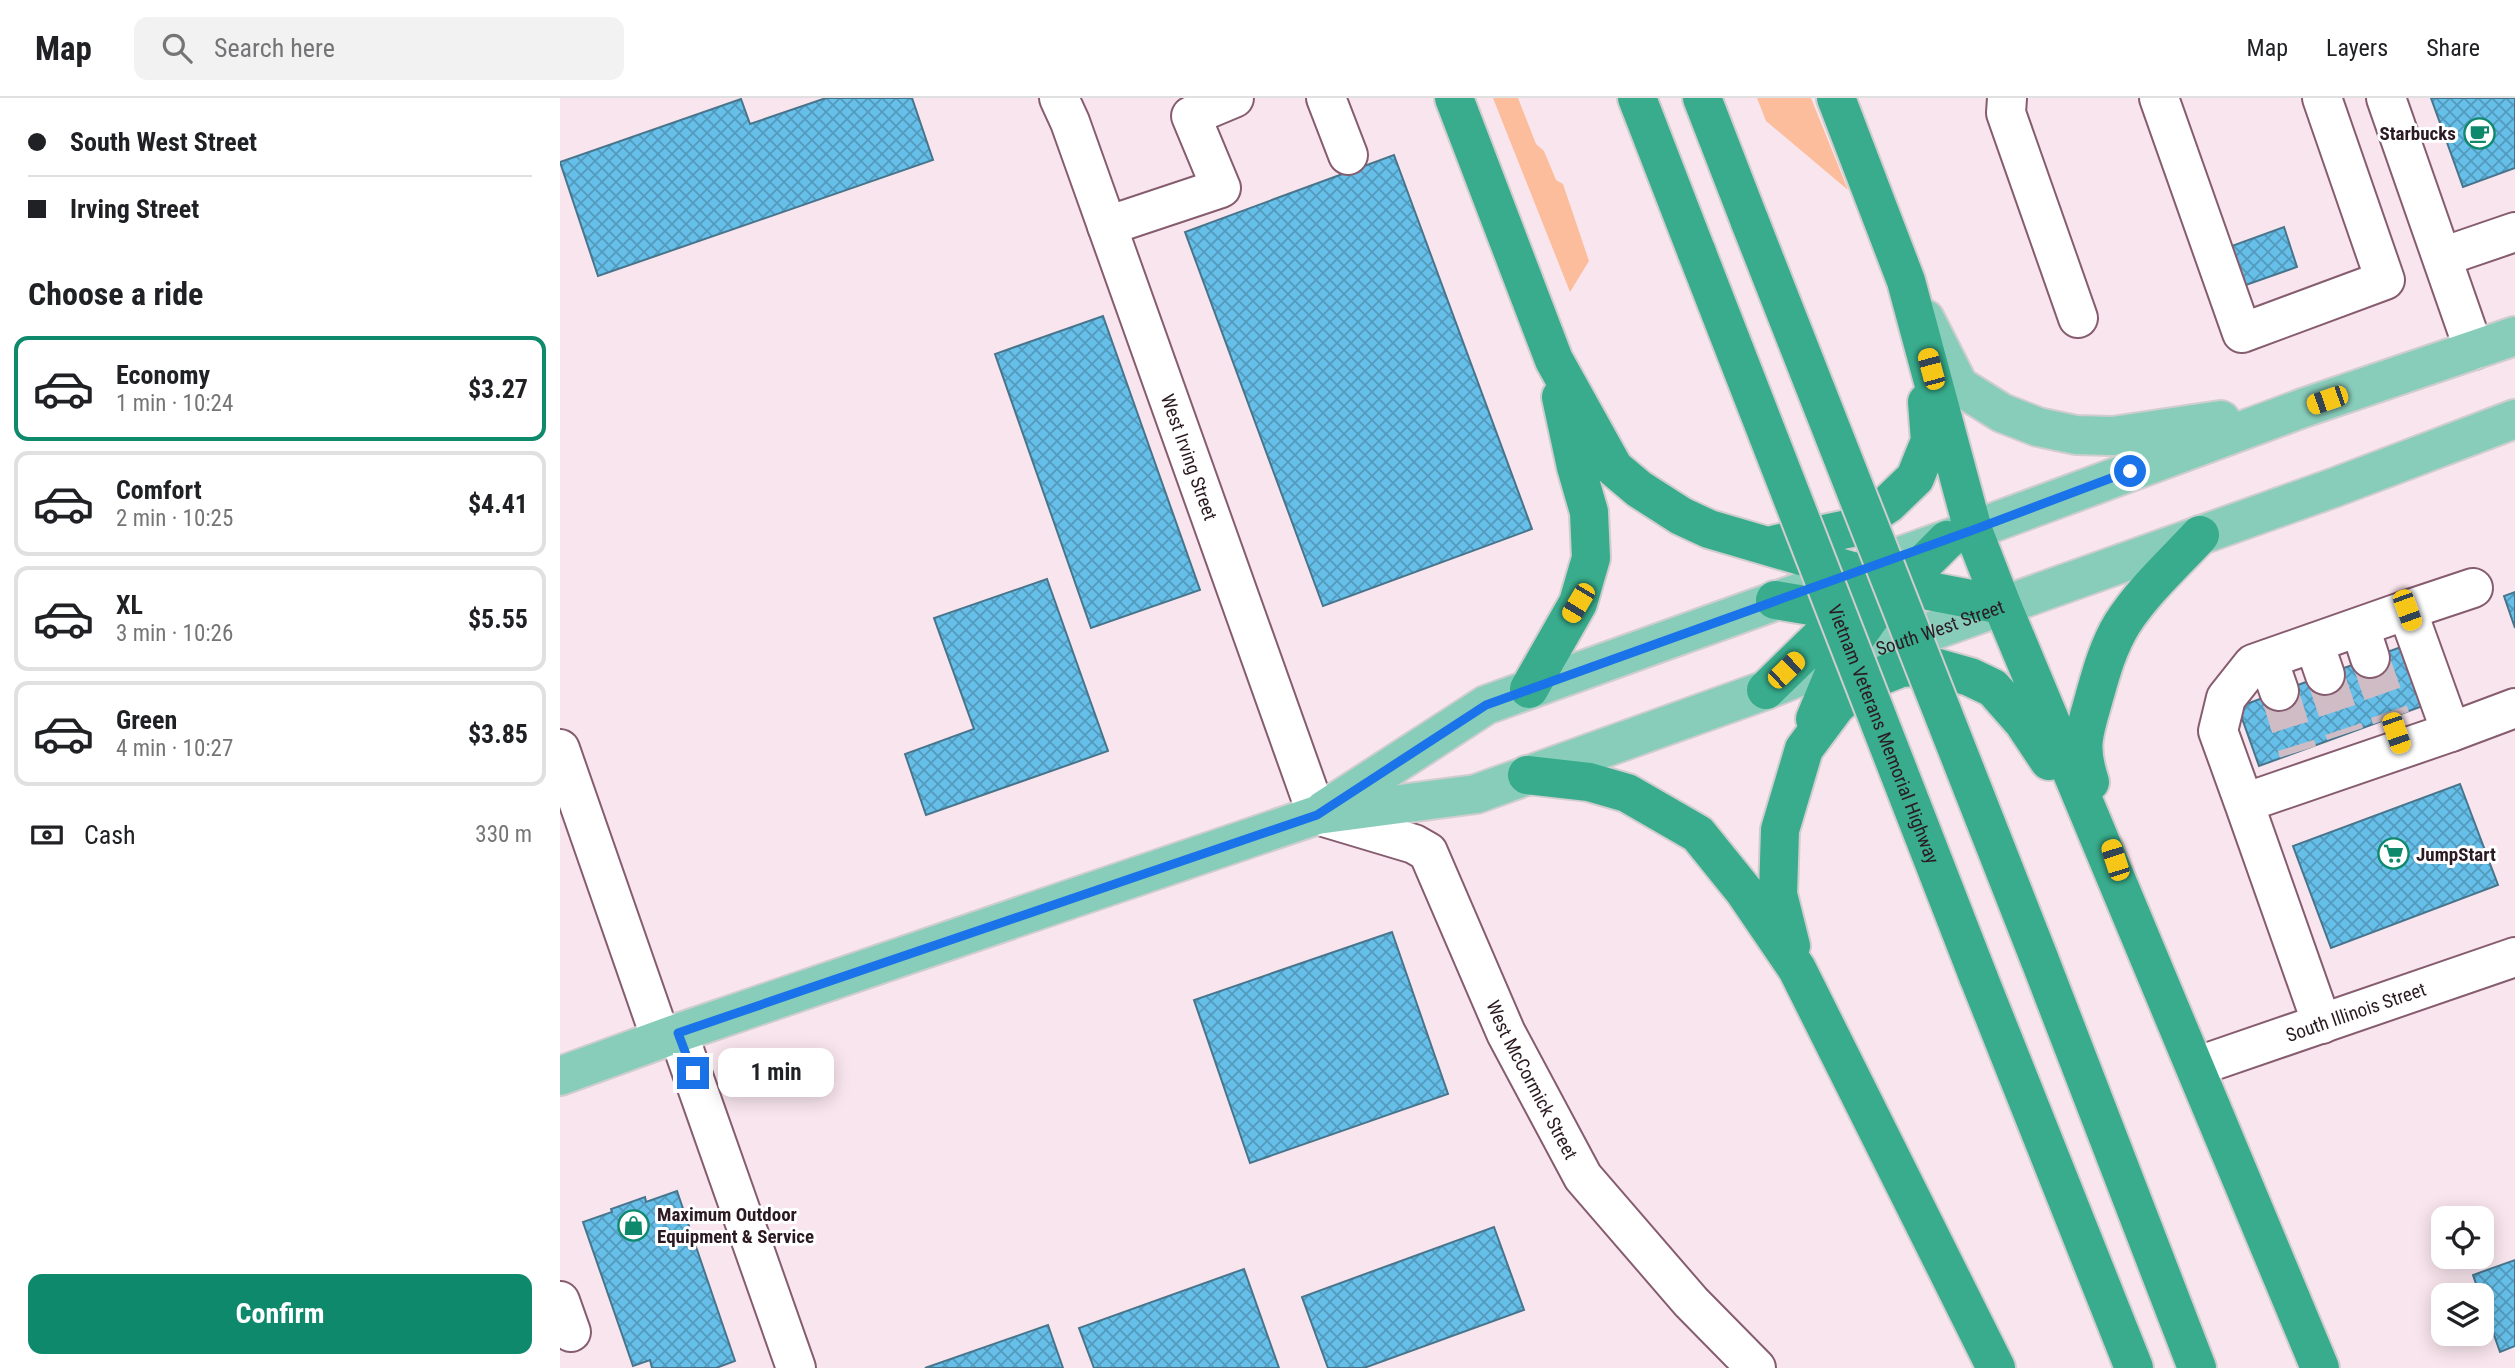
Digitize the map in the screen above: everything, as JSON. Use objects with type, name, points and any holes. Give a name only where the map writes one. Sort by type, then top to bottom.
[{"type":"highway","points":[[1454,98],[1554,360],[1615,468],[1639,489],[1681,516],[1709,529],[1876,575],[2002,605]]},
{"type":"highway","name":"Vietnam Veterans Memorial Highway","points":[[1637,98],[1978,976],[2134,1368]]},
{"type":"highway","points":[[1702,98],[2197,1368]]},
{"type":"highway","points":[[1836,98],[1906,281],[1924,343],[1960,535],[2002,605],[2320,1368]]},
{"type":"highway","points":[[1797,968],[1778,894],[1780,830],[1804,750],[1930,441],[1924,343]]},
{"type":"highway","points":[[1529,689],[1578,603],[1591,558],[1589,512],[1576,467],[1554,360]]},
{"type":"highway","points":[[1767,546],[1852,528],[1888,504],[1915,478]]},
{"type":"highway","points":[[2139,933],[2084,761],[2082,741],[2103,665],[2123,622],[2152,586],[2200,535]]},
{"type":"highway","points":[[1775,600],[1859,614],[1894,625],[1993,688],[2023,722],[2094,826]]},
{"type":"highway","points":[[1766,690],[1859,614]]},
{"type":"highway","points":[[1804,750],[1836,706],[1860,684],[1900,668],[1931,666],[1970,677],[1993,688]]},
{"type":"highway","points":[[1527,775],[1589,782],[1627,793],[1698,834],[1744,891],[1797,968],[1996,1368]]},
{"type":"main road","points":[[1906,281],[1959,386],[2002,413],[2038,427],[2076,435],[2113,436],[2302,408]]},
{"type":"main road","name":"South West Street","points":[[1317,815],[1486,705],[1775,600],[1876,575],[1960,535],[2302,408],[2515,336]]},
{"type":"main road","name":"South West Street","points":[[560,1076],[1317,815],[1476,794],[1766,690],[1839,661],[2200,535],[2515,419]]},
{"type":"street","name":"West Irving Street","points":[[1059,98],[1317,815]]},
{"type":"street","points":[[1107,226],[1221,188],[1191,116],[1234,98]]},
{"type":"street","points":[[1326,98],[1348,155]]},
{"type":"street","points":[[2007,98],[2006,113],[2078,318]]},
{"type":"street","points":[[2159,98],[2242,333],[2385,280],[2322,98]]},
{"type":"street","points":[[2386,98],[2474,350]]},
{"type":"street","points":[[2442,257],[2515,232]]},
{"type":"street","points":[[2322,1024],[2218,731],[2226,698],[2253,664],[2273,675],[2365,642],[2407,610],[2473,588]]},
{"type":"street","points":[[2407,610],[2451,732]]},
{"type":"street","points":[[2244,803],[2303,767],[2396,733],[2451,732],[2515,708]]},
{"type":"street","points":[[560,748],[796,1368]]},
{"type":"street","name":"West McCormick Street","points":[[1317,815],[1414,844],[1428,852],[1506,1033],[1583,1177],[1691,1302],[1756,1368]]},
{"type":"street","name":"South Illinois Street","points":[[2195,1067],[2515,957]]},
{"type":"shaded area","points":[[1493,98],[1518,98],[1536,144],[1544,151],[1556,180],[1563,184],[1589,261],[1570,292]]},
{"type":"shaded area","points":[[1757,98],[1811,98],[1848,190],[1766,121]]},
{"type":"building","points":[[826,98],[912,98],[933,160],[598,276],[560,162],[741,99],[750,124]]},
{"type":"building","name":"Starbucks","points":[[2431,98],[2515,98],[2515,168],[2463,187]]},
{"type":"building","points":[[1394,155],[1532,529],[1323,606],[1185,232]]},
{"type":"building","points":[[2284,227],[2297,267],[2243,286],[2229,247]]},
{"type":"building","points":[[1103,316],[1200,590],[1091,628],[995,354]]},
{"type":"building","points":[[1047,579],[1108,751],[926,815],[905,754],[974,729],[934,618]]},
{"type":"building","points":[[2515,592],[2515,628],[2504,596]]},
{"type":"building","points":[[2409,644],[2431,703],[2259,766],[2238,707]]},
{"type":"building","points":[[2460,784],[2498,885],[2331,948],[2293,846]]},
{"type":"building","points":[[1392,932],[1448,1094],[1250,1163],[1194,1000]]},
{"type":"building","points":[[677,1191],[735,1361],[716,1368],[652,1368],[650,1360],[633,1366],[583,1222],[645,1197],[646,1202]]},
{"type":"building","points":[[1494,1227],[1524,1310],[1364,1368],[1328,1368],[1302,1297]]},
{"type":"building","points":[[2515,1260],[2515,1346],[2500,1352],[2494,1335],[2494,1283],[2476,1283],[2473,1275]]},
{"type":"building","points":[[1244,1269],[1279,1368],[1094,1368],[1079,1328]]},
{"type":"building","points":[[1048,1325],[1063,1368],[925,1368]]},
{"type":"tunnel","points":[[2370,658],[2391,718]]},
{"type":"tunnel","points":[[2325,675],[2345,734]]},
{"type":"tunnel","points":[[2279,691],[2298,752]]},
{"type":"place","name":"Starbucks","points":[[2479,133]]},
{"type":"place","name":"JumpStart","points":[[2393,854]]},
{"type":"place","name":"Maximum Outdoor Equipment & Service","points":[[634,1225]]},
{"type":"route","points":[[693,1073],[678,1033],[1317,815],[1486,705],[2130,471]]}]
